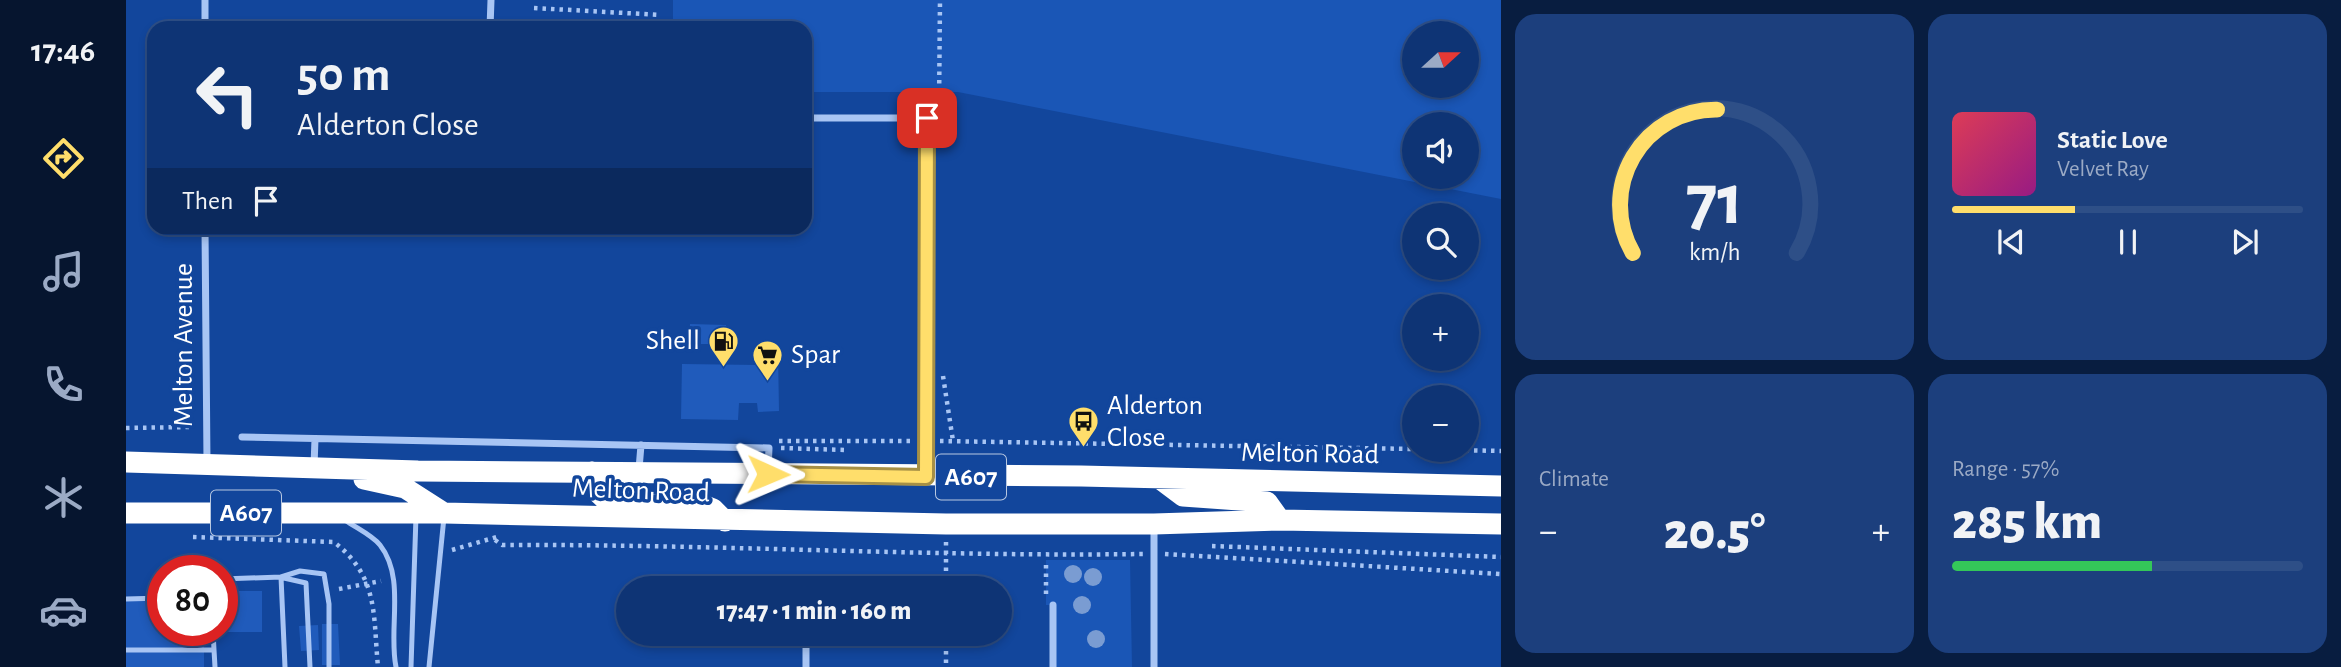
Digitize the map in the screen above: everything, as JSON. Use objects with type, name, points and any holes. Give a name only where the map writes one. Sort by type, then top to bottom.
[{"type":"highway","name":"Melton Road","points":[[126,462],[313,468],[1159,478],[1501,486]]},
{"type":"highway","points":[[313,468],[405,488],[420,505],[440,470]]},
{"type":"highway","points":[[593,472],[592,487],[606,500],[703,505],[713,509],[725,521]]},
{"type":"highway","name":"Melton Road","points":[[1159,478],[1183,496],[1267,502],[1280,520]]},
{"type":"highway","name":"Melton Road","points":[[126,513],[334,513],[420,505],[444,513],[725,521],[1154,524],[1280,520],[1501,524]]},
{"type":"street","points":[[205,0],[205,21]]},
{"type":"street","points":[[490,21],[491,0]]},
{"type":"street","points":[[812,118],[927,118],[926,477]]},
{"type":"street","name":"Melton Avenue","points":[[205,235],[207,463]]},
{"type":"street","points":[[242,437],[465,439],[769,448],[768,474]]},
{"type":"street","points":[[313,468],[315,439]]},
{"type":"street","points":[[639,473],[641,445]]},
{"type":"street","points":[[1154,524],[1154,667]]},
{"type":"street","points":[[1052,667],[1053,606]]},
{"type":"street","points":[[806,646],[806,667]]},
{"type":"lane","points":[[411,667],[420,505]]},
{"type":"lane","points":[[334,513],[379,543],[388,559],[393,580],[397,667]]},
{"type":"lane","points":[[429,667],[444,513]]},
{"type":"lane","points":[[281,577],[300,571],[324,573],[329,604],[329,667]]},
{"type":"lane","points":[[238,578],[281,577],[306,583],[310,667]]},
{"type":"lane","points":[[281,577],[285,667]]},
{"type":"lane","points":[[126,599],[147,598]]},
{"type":"lane","points":[[214,646],[215,667]]},
{"type":"lane","points":[[126,650],[214,650]]},
{"type":"path","points":[[534,8],[661,15]]},
{"type":"path","points":[[126,428],[205,427]]},
{"type":"path","points":[[769,448],[768,442],[926,441],[1402,449]]},
{"type":"path","points":[[1080,445],[1080,456]]},
{"type":"path","points":[[1479,450],[1501,451]]},
{"type":"path","points":[[946,524],[946,576]]},
{"type":"path","points":[[181,537],[334,542],[352,556],[369,582],[378,667]]},
{"type":"path","points":[[459,550],[495,540],[502,545],[650,544],[946,555],[1153,553],[1501,574]]},
{"type":"path","points":[[1046,560],[1046,605],[1053,606]]},
{"type":"path","points":[[946,646],[946,667]]},
{"type":"shaded area","points":[[673,0],[1501,0],[1501,199],[1450,189],[1479,189],[1479,112],[1402,112],[1402,179],[958,92],[812,92],[812,21],[673,21]]},
{"type":"shaded area","points":[[1046,560],[1130,560],[1132,667],[1053,667],[1053,605],[1046,605]]},
{"type":"building","points":[[690,324],[726,325],[726,344],[689,344]]},
{"type":"building","points":[[756,353],[778,353],[779,411],[758,412],[757,403],[739,403],[738,420],[681,419],[682,364],[757,365]]},
{"type":"building","points":[[238,591],[262,591],[262,632],[238,632]]},
{"type":"building","points":[[126,598],[147,598],[147,646],[204,646],[204,667],[126,667]]},
{"type":"building","points":[[322,624],[338,624],[340,665],[322,665]]},
{"type":"building","points":[[318,625],[319,650],[301,651],[299,626]]},
{"type":"place","name":"Shell","points":[[723,368]]},
{"type":"place","name":"Spar","points":[[768,382]]},
{"type":"place","name":"Alderton Close","points":[[1084,449]]},
{"type":"route","points":[[768,474],[926,477],[927,118]]}]
